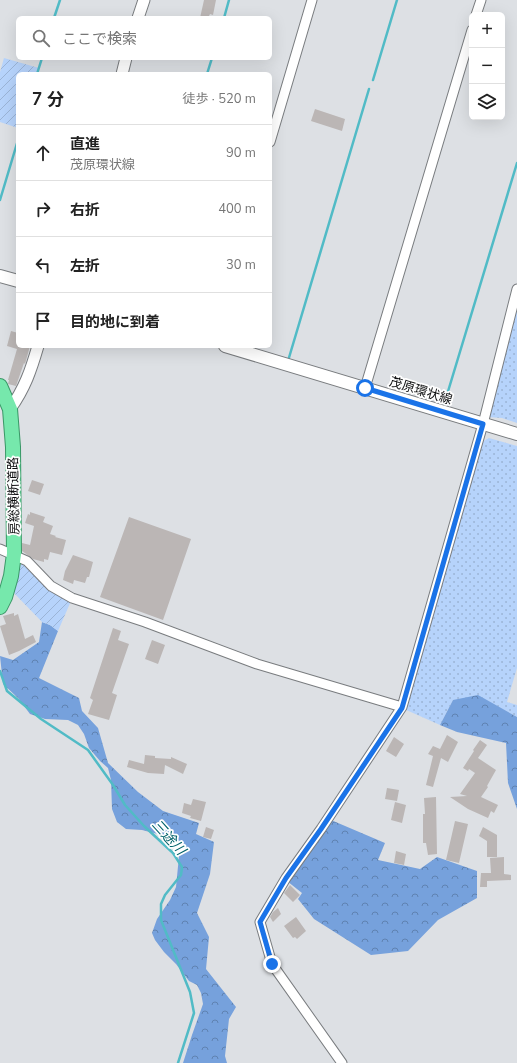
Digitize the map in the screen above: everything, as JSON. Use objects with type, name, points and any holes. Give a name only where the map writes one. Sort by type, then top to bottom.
[{"type":"highway","name":"房総横断道路","points":[[0,386],[10,409],[13,447],[14,554],[11,576],[5,597],[0,607]]},
{"type":"main road","points":[[0,276],[16,280]]},
{"type":"main road","name":"茂原環状線","points":[[232,348],[517,434]]},
{"type":"street","points":[[139,16],[144,0]]},
{"type":"street","points":[[272,135],[312,0]]},
{"type":"street","points":[[477,12],[481,0]]},
{"type":"street","points":[[365,388],[469,40]]},
{"type":"street","points":[[122,72],[126,60]]},
{"type":"street","points":[[342,1063],[272,964],[260,922],[286,878],[321,829],[402,708],[483,424],[517,289]]},
{"type":"street","points":[[10,409],[21,395],[37,348]]},
{"type":"street","points":[[0,549],[27,561],[51,586],[72,598],[145,622],[257,664],[402,708]]},
{"type":"shaded area","points":[[4,58],[39,68],[38,72],[16,72],[16,127],[0,122],[0,72]]},
{"type":"shaded area","points":[[517,295],[517,423],[502,418],[487,417]]},
{"type":"shaded area","points":[[489,438],[517,446],[517,668],[507,702],[517,705],[517,717],[504,710],[453,700],[440,725],[404,709],[480,443]]},
{"type":"shaded area","points":[[22,559],[71,601],[58,631],[50,625],[42,622],[14,593]]},
{"type":"green space","points":[[42,622],[50,625],[58,631],[39,678],[79,698],[82,711],[98,728],[108,763],[138,792],[163,811],[199,823],[196,834],[214,842],[210,874],[197,913],[209,937],[206,969],[236,1007],[229,1019],[225,1056],[227,1063],[183,1063],[203,1004],[201,993],[197,985],[189,981],[176,964],[164,952],[155,940],[152,933],[157,919],[170,900],[176,887],[179,856],[175,843],[158,834],[142,830],[126,829],[117,822],[112,809],[111,780],[108,768],[89,748],[84,734],[78,725],[68,720],[45,719],[30,714],[18,698],[3,684],[0,656],[13,660],[39,642]]},
{"type":"green space","points":[[478,695],[517,717],[517,809],[508,783],[506,743],[457,732],[440,725],[453,700]]},
{"type":"green space","points":[[331,820],[385,843],[378,860],[420,869],[437,857],[477,871],[477,898],[438,920],[408,951],[371,955],[314,919],[298,899],[302,893],[287,881]]},
{"type":"building","points":[[204,0],[216,0],[213,15],[210,14],[209,16],[200,16]]},
{"type":"building","points":[[315,109],[345,119],[342,131],[311,121]]},
{"type":"building","points":[[11,331],[16,332],[16,348],[29,348],[16,386],[8,384],[8,380],[17,349],[7,346]]},
{"type":"building","points":[[32,480],[44,484],[40,495],[28,491]]},
{"type":"building","points":[[30,512],[45,517],[43,522],[53,526],[50,534],[66,540],[62,555],[50,552],[48,560],[44,559],[44,562],[33,559],[22,551],[22,543],[30,545],[34,526],[25,523],[28,514],[30,515]]},
{"type":"building","points":[[129,517],[191,539],[163,620],[100,597]]},
{"type":"building","points":[[73,555],[93,562],[89,577],[87,577],[85,583],[74,580],[73,584],[63,580],[65,571]]},
{"type":"building","points":[[14,613],[14,616],[18,614],[25,639],[33,635],[36,642],[9,655],[0,626],[6,624],[3,616]]},
{"type":"building","points":[[113,628],[121,631],[118,640],[129,644],[112,693],[117,695],[109,720],[88,714],[93,700],[90,698]]},
{"type":"building","points":[[152,640],[165,645],[158,664],[145,659]]},
{"type":"building","points":[[447,735],[458,742],[448,762],[441,758],[433,787],[426,785],[433,756],[428,754],[433,746],[440,749]]},
{"type":"building","points":[[394,737],[404,744],[396,757],[386,751]]},
{"type":"building","points":[[480,740],[487,745],[478,758],[496,770],[487,786],[488,787],[481,797],[498,805],[494,813],[491,811],[488,818],[468,809],[450,797],[467,796],[460,794],[475,773],[469,769],[468,771],[463,768]]},
{"type":"building","points":[[145,755],[155,756],[155,758],[171,759],[171,757],[187,764],[183,774],[165,765],[164,774],[148,773],[127,767],[129,760],[144,764]]},
{"type":"building","points":[[387,788],[399,790],[397,801],[385,799]]},
{"type":"building","points":[[436,797],[437,854],[428,855],[426,843],[423,843],[423,814],[425,814],[424,798]]},
{"type":"building","points":[[193,799],[206,802],[201,821],[190,818],[191,816],[182,813],[184,803],[191,805]]},
{"type":"building","points":[[395,802],[406,805],[402,823],[391,820]]},
{"type":"building","points":[[455,821],[468,824],[459,863],[446,860]]},
{"type":"building","points":[[206,827],[214,830],[211,839],[203,837]]},
{"type":"building","points":[[483,827],[497,835],[497,857],[487,857],[487,841],[479,836]]},
{"type":"building","points":[[396,851],[406,854],[404,865],[394,863]]},
{"type":"building","points":[[504,857],[504,874],[511,875],[511,880],[487,881],[487,887],[480,887],[481,873],[491,873],[490,858]]},
{"type":"building","points":[[290,885],[300,895],[293,902],[284,893]]},
{"type":"building","points":[[278,908],[281,914],[273,922],[270,917]]},
{"type":"building","points":[[296,917],[306,931],[297,939],[295,937],[293,938],[284,926]]},
{"type":"waterway","points":[[55,16],[60,0]]},
{"type":"waterway","points":[[225,16],[229,0]]},
{"type":"waterway","points":[[373,80],[397,0]]},
{"type":"waterway","points":[[38,72],[41,60]]},
{"type":"waterway","points":[[208,72],[211,60]]},
{"type":"waterway","points":[[288,361],[369,89]]},
{"type":"waterway","points":[[0,200],[16,147]]},
{"type":"waterway","points":[[443,408],[517,163]]},
{"type":"waterway","name":"三途川","points":[[0,671],[7,691],[41,719],[88,750],[113,785],[125,805],[144,826],[173,853],[182,867],[181,875],[165,895],[161,904],[161,920],[190,992],[194,1013],[178,1063]]},
{"type":"route","points":[[272,964],[260,922],[286,878],[321,829],[402,708],[438,577],[483,424],[365,388]]}]
